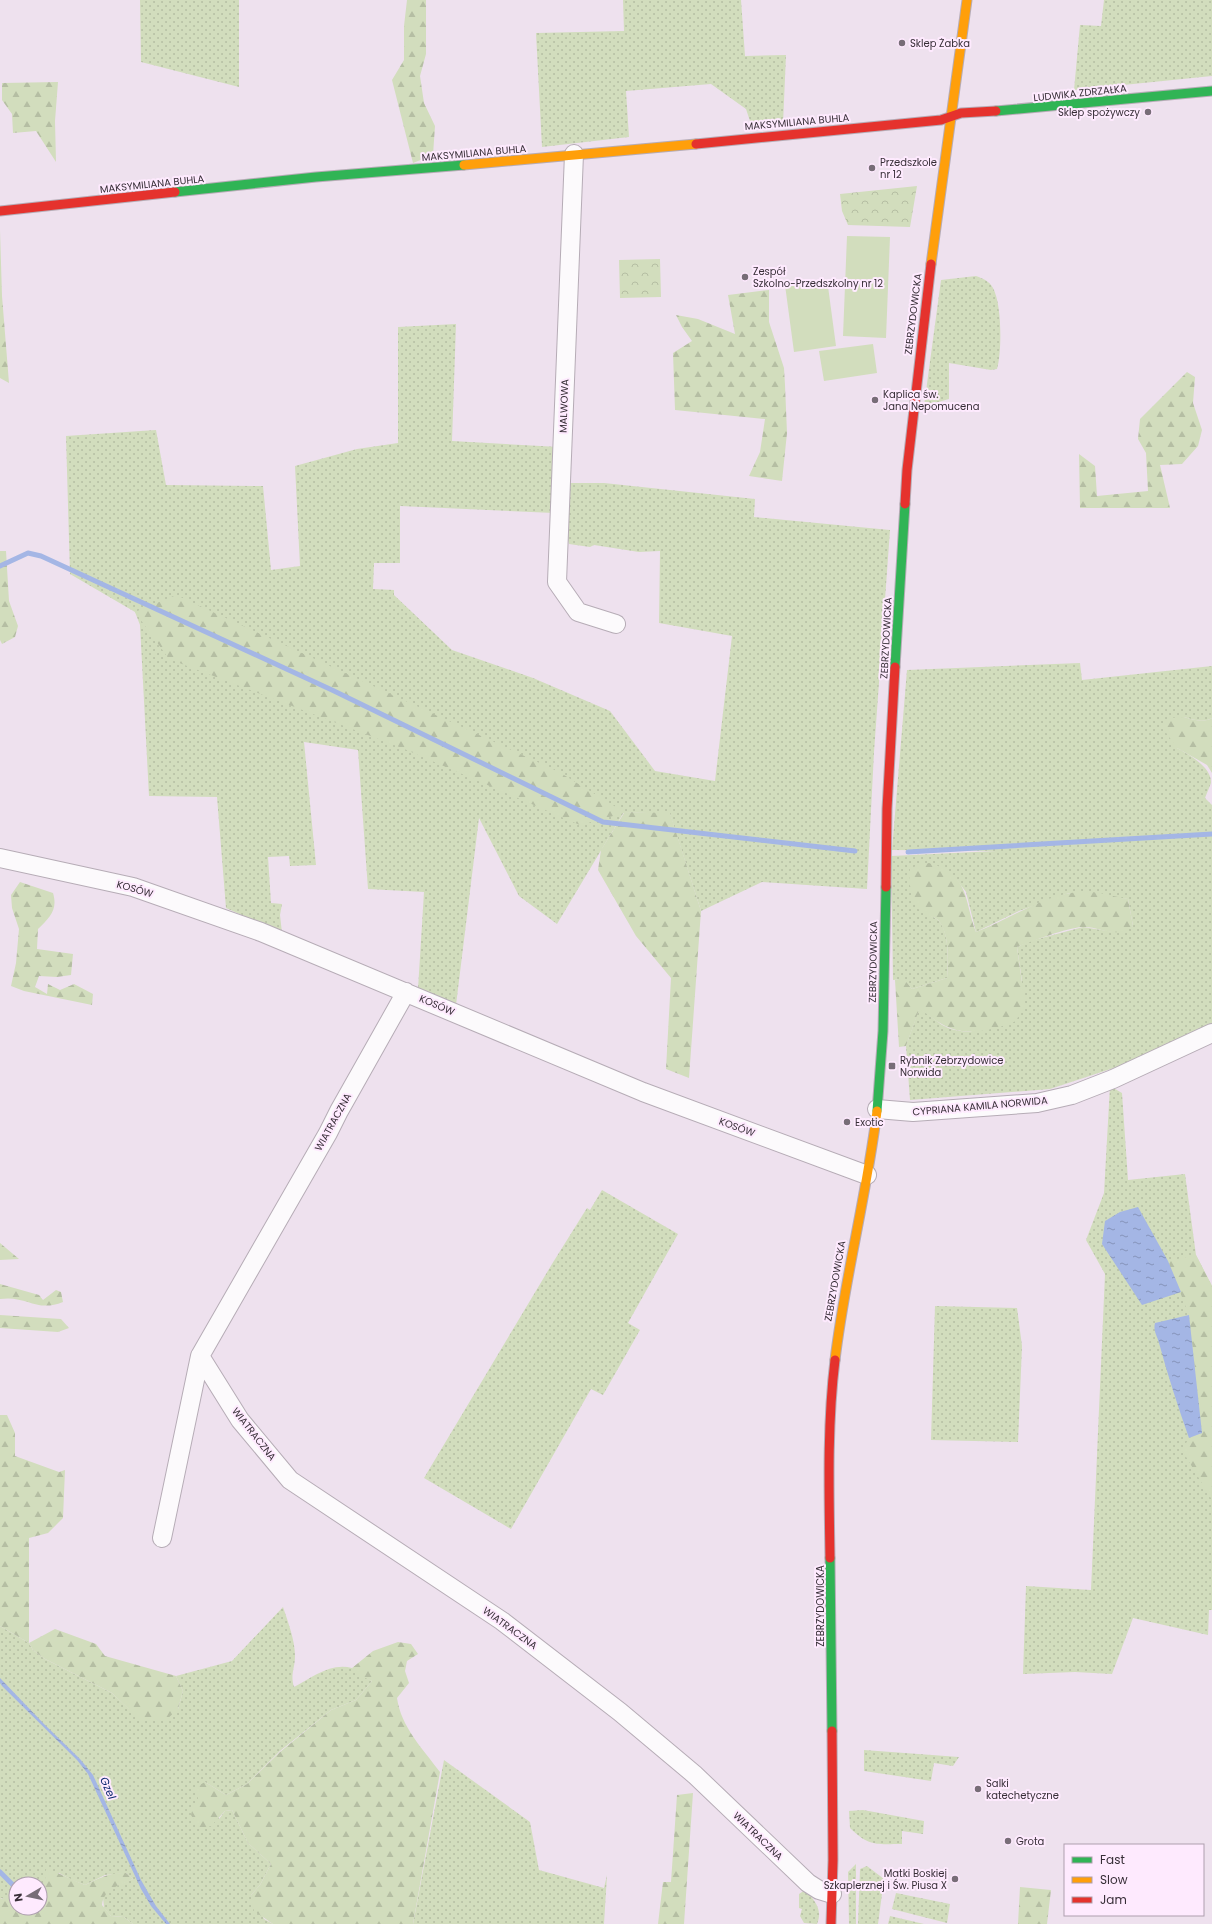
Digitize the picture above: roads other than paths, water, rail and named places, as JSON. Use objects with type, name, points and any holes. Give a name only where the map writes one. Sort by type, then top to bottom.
[{"type":"street","name":"ZEBRZYDOWICKA","points":[[831,1924],[830,1488],[832,1386],[841,1309],[867,1175],[877,1109],[883,1031],[887,809],[907,470],[916,376],[950,116],[967,0]]},
{"type":"street","name":"LUDWIKA ZDRZAŁKA","points":[[950,116],[961,113],[1007,111],[1212,91]]},
{"type":"street","name":"MAKSYMILIANA BUHLA","points":[[0,211],[316,177],[941,120],[950,116]]},
{"type":"street","name":"MALWOWA","points":[[574,154],[557,582],[578,612],[616,624]]},
{"type":"street","name":"KOSÓW","points":[[0,858],[133,887],[261,932],[643,1092],[867,1175]]},
{"type":"street","name":"WIATRACZNA","points":[[162,1538],[200,1356],[406,992]]},
{"type":"street","name":"CYPRIANA KAMILA NORWIDA","points":[[877,1109],[913,1112],[1038,1103],[1065,1097],[1113,1079],[1212,1033]]},
{"type":"street","name":"WIATRACZNA","points":[[200,1356],[240,1420],[290,1480],[502,1621],[620,1712],[695,1775],[808,1883],[819,1890],[832,1894]]},
{"type":"water","points":[[1138,1207],[1168,1261],[1181,1292],[1142,1305],[1102,1244],[1105,1221],[1120,1212]]},
{"type":"water","points":[[1189,1315],[1202,1433],[1189,1438],[1154,1328],[1155,1323]]},
{"type":"water","points":[[0,1678],[80,1759],[93,1775],[141,1880],[156,1906],[170,1924],[166,1924],[151,1906],[141,1889],[88,1774],[77,1760],[2,1686],[0,1683]]},
{"type":"waterway","points":[[0,566],[28,553],[41,556],[332,690],[603,822],[855,851]]},
{"type":"waterway","points":[[908,852],[1212,834]]},
{"type":"waterway","points":[[0,1872],[8,1880]]},
{"type":"place","name":"Sklep Żabka","points":[[902,43]]},
{"type":"place","name":"Sklep spożywczy","points":[[1148,112]]},
{"type":"place","name":"Przedszkole nr 12","points":[[872,168]]},
{"type":"place","name":"Zespół Szkolno-Przedszkolny nr 12","points":[[745,277]]},
{"type":"place","name":"Kaplica św. Jana Nepomucena","points":[[875,400]]},
{"type":"place","name":"Rybnik Zebrzydowice Norwida","points":[[892,1066]]},
{"type":"place","name":"Exotic","points":[[847,1122]]},
{"type":"place","name":"Salki katechetyczne","points":[[978,1789]]},
{"type":"place","name":"Grota","points":[[1008,1841]]},
{"type":"place","name":"Matki Boskiej Szkaplerznej i Św. Piusa X","points":[[955,1879]]},
{"type":"water label","name":"Gzel","points":[[108,1788]]}]
